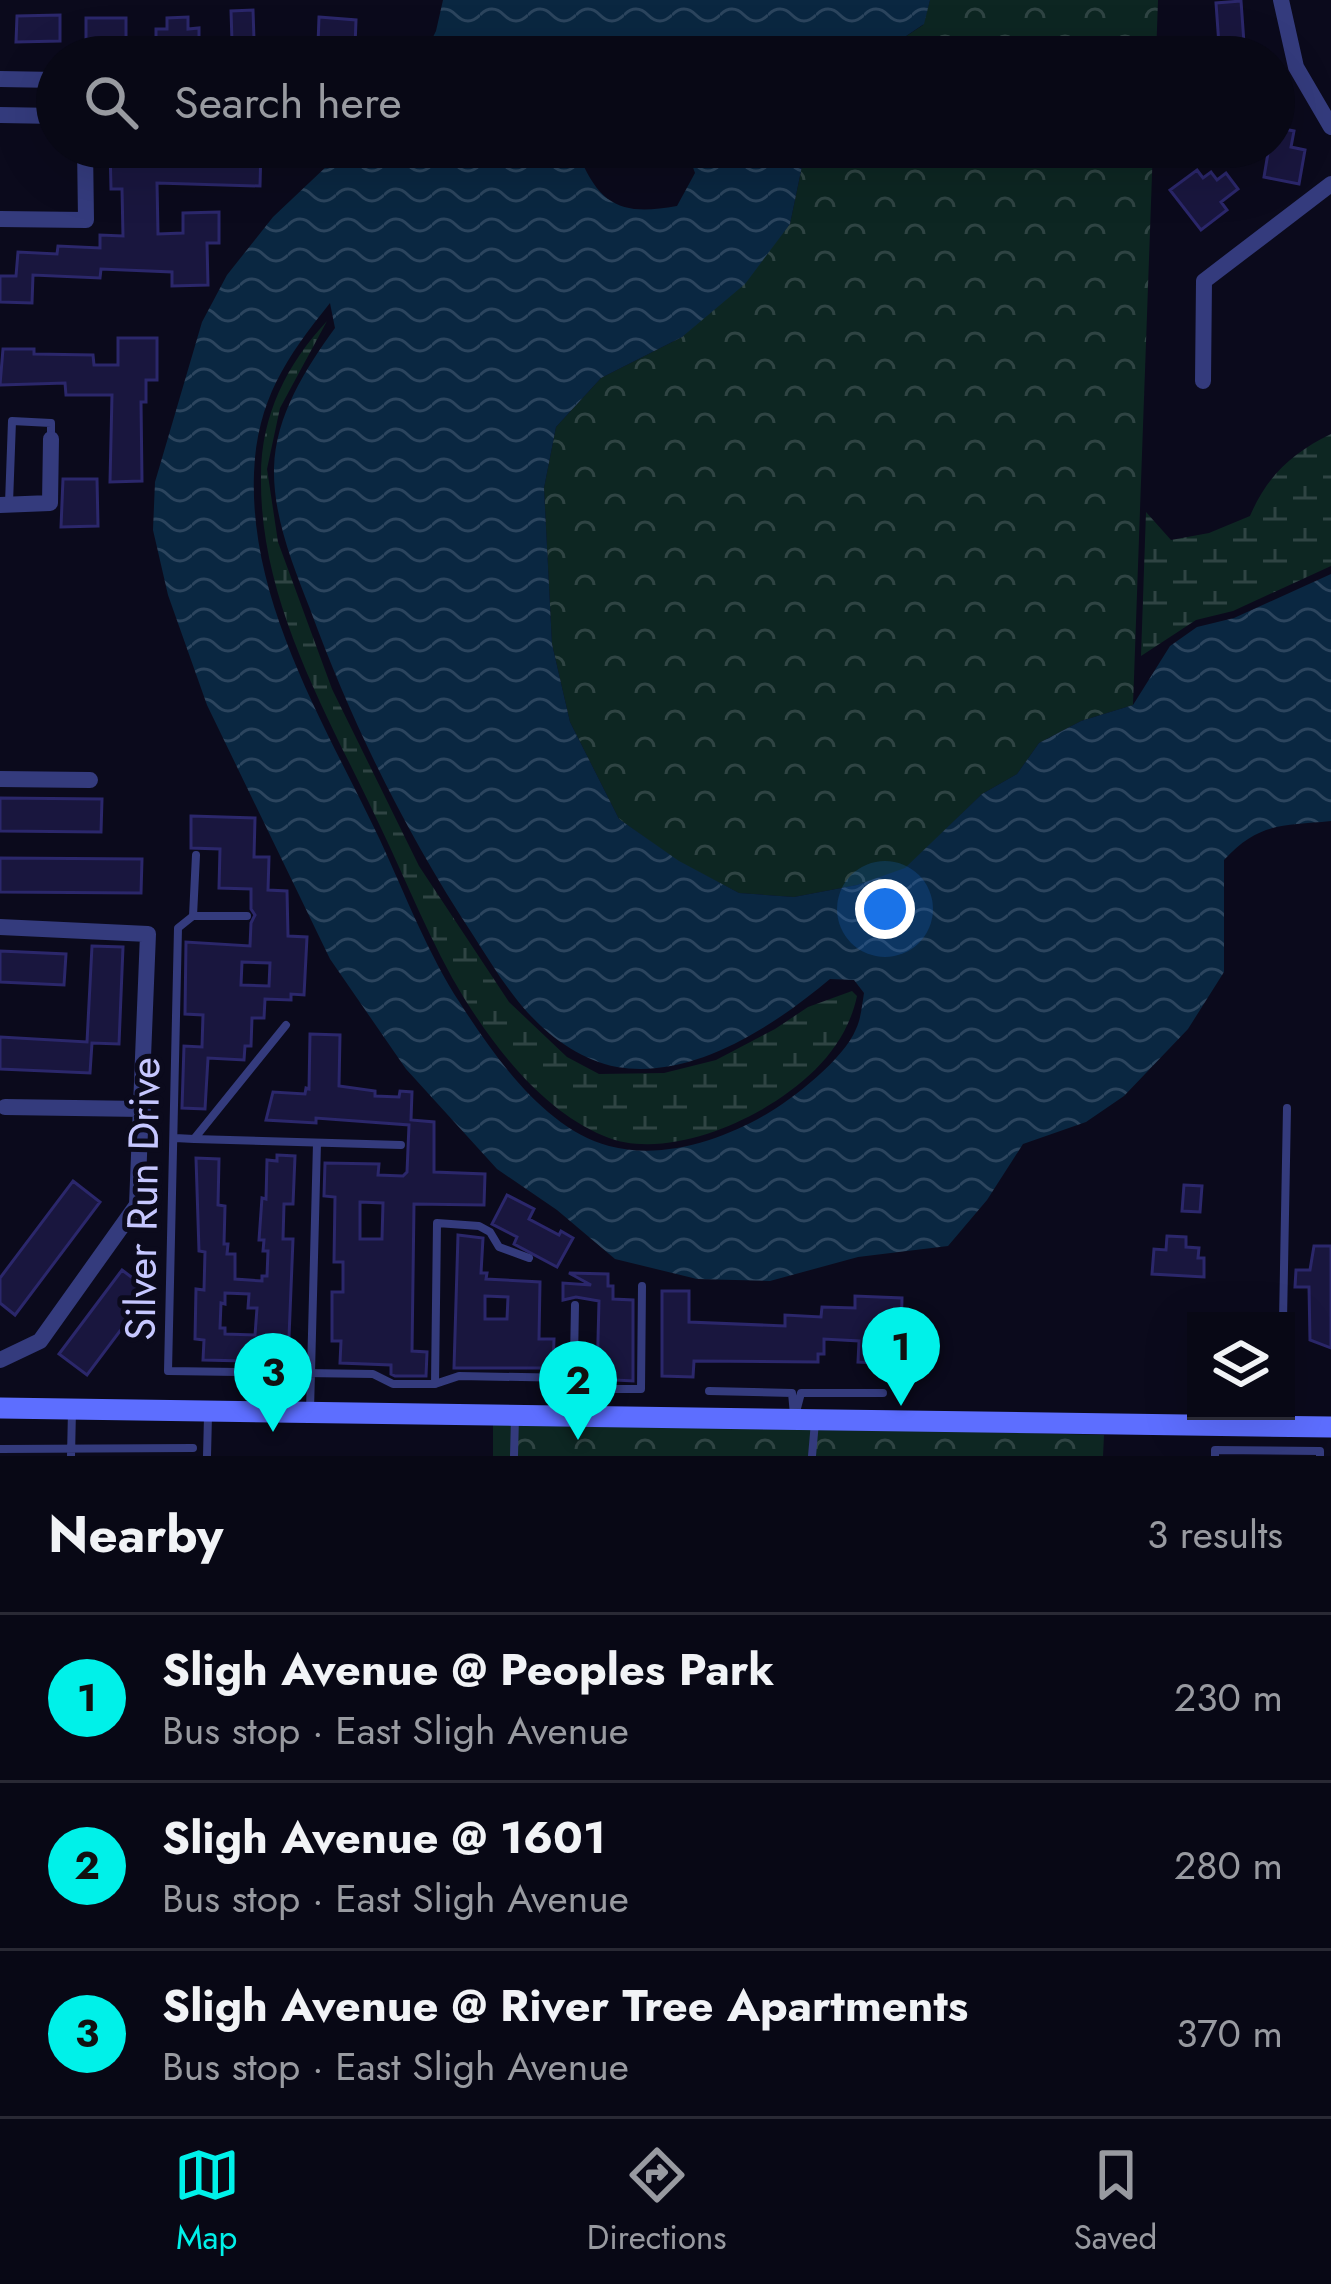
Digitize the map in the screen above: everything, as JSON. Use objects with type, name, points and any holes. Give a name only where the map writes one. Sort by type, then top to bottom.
[{"type":"street","points":[[1281,0],[1289,36]]},
{"type":"street","points":[[1295,63],[1331,127]]},
{"type":"street","points":[[0,79],[36,80]]},
{"type":"street","points":[[0,115],[36,116]]},
{"type":"street","points":[[0,219],[86,220],[85,168]]},
{"type":"street","points":[[1203,381],[1204,281],[1331,184]]},
{"type":"street","points":[[4,504],[50,503],[51,439]]},
{"type":"street","points":[[0,779],[90,779]]},
{"type":"street","points":[[0,927],[148,934],[137,1205],[40,1341],[0,1360]]},
{"type":"street","points":[[5,1107],[143,1109]]},
{"type":"street","points":[[0,1408],[208,1420],[310,1412],[1187,1419]]},
{"type":"street","points":[[1290,1420],[1331,1427]]},
{"type":"lane","points":[[4,504],[12,422],[51,423],[51,439]]},
{"type":"lane","name":"Silver Run Drive","points":[[196,854],[193,916],[178,928],[168,1371],[310,1374]]},
{"type":"lane","points":[[193,916],[248,916]]},
{"type":"lane","points":[[194,1139],[286,1024]]},
{"type":"lane","points":[[1283,1312],[1287,1108]]},
{"type":"lane","points":[[175,1138],[401,1145]]},
{"type":"lane","points":[[310,1412],[317,1143]]},
{"type":"lane","points":[[435,1384],[437,1223],[479,1226],[500,1247],[529,1258]]},
{"type":"lane","points":[[310,1374],[373,1374],[393,1384],[435,1384],[459,1376],[574,1378],[598,1389],[641,1389],[642,1286]]},
{"type":"lane","points":[[573,1416],[575,1305]]},
{"type":"lane","points":[[709,1390],[792,1393],[805,1419]]},
{"type":"lane","points":[[812,1456],[801,1393],[883,1393]]},
{"type":"lane","points":[[71,1448],[72,1409]]},
{"type":"lane","points":[[514,1456],[515,1415]]},
{"type":"lane","points":[[208,1420],[208,1456]]},
{"type":"lane","points":[[0,1450],[193,1448]]},
{"type":"lane","points":[[1215,1456],[1215,1450],[1320,1451],[1320,1456]]},
{"type":"green space","points":[[930,0],[1158,0],[1157,36],[906,36],[923,25]]},
{"type":"green space","points":[[802,168],[1152,168],[1133,705],[1081,721],[1039,743],[1017,774],[982,794],[905,869],[857,885],[794,897],[739,893],[679,862],[619,819],[570,722],[552,644],[544,488],[556,427],[601,378],[682,337],[790,224]]},
{"type":"green space","points":[[327,321],[280,408],[267,469],[278,542],[332,689],[419,866],[509,1002],[567,1057],[599,1074],[664,1073],[716,1060],[808,1007],[852,991],[857,996],[852,1015],[834,1048],[793,1089],[761,1110],[685,1140],[643,1144],[604,1136],[562,1111],[524,1078],[452,977],[319,700],[271,568],[261,476],[266,432],[289,373]]},
{"type":"green space","points":[[1331,434],[1331,566],[1233,611],[1196,620],[1141,656],[1146,512],[1171,540],[1209,533],[1250,516],[1282,467]]},
{"type":"green space","points":[[493,1420],[1104,1435],[1103,1456],[493,1456]]},
{"type":"water","points":[[443,0],[930,0],[924,24],[906,36],[434,36]]},
{"type":"water","points":[[325,168],[585,168],[607,198],[644,210],[677,206],[693,168],[802,168],[790,224],[745,284],[682,337],[601,378],[556,427],[544,488],[552,644],[570,722],[619,819],[679,861],[739,893],[794,897],[857,885],[905,868],[982,794],[1017,774],[1039,743],[1081,721],[1133,705],[1170,646],[1197,627],[1234,618],[1331,574],[1331,821],[1260,832],[1224,860],[1224,972],[1188,1029],[1124,1096],[1086,1122],[1023,1144],[987,1200],[948,1246],[858,1257],[770,1281],[697,1279],[615,1259],[557,1210],[497,1169],[406,1069],[330,959],[207,705],[168,595],[153,530],[155,482],[202,322],[227,275],[273,217]],"holes":[[[330,303],[335,328],[286,411],[276,449],[275,486],[280,523],[297,575],[382,777],[448,896],[508,989],[547,1031],[587,1057],[617,1067],[646,1069],[704,1057],[759,1030],[830,979],[854,980],[864,993],[850,1041],[803,1089],[748,1124],[690,1146],[649,1151],[609,1146],[586,1137],[523,1088],[448,984],[315,708],[277,617],[264,570],[254,473],[261,423],[287,362]]]},
{"type":"building","points":[[1241,1],[1244,36],[1218,36],[1216,3]]},
{"type":"building","points":[[253,10],[254,36],[232,36],[231,11]]},
{"type":"building","points":[[60,15],[60,36],[16,42],[17,16]]},
{"type":"building","points":[[188,17],[188,29],[199,28],[199,36],[156,36],[156,29],[167,29],[167,18]]},
{"type":"building","points":[[319,17],[356,20],[355,36],[318,36]]},
{"type":"building","points":[[86,18],[126,18],[126,36],[86,36]]},
{"type":"building","points":[[1295,148],[1305,150],[1299,184],[1264,177],[1266,168],[1295,168]]},
{"type":"building","points":[[110,168],[260,168],[260,186],[157,183],[158,234],[183,233],[183,213],[219,212],[219,243],[207,243],[208,285],[172,286],[172,272],[101,269],[100,278],[33,275],[32,303],[0,302],[0,276],[16,276],[18,252],[57,254],[58,246],[100,248],[100,235],[123,236],[122,189],[111,189]]},
{"type":"building","points":[[1197,170],[1203,178],[1211,172],[1217,180],[1226,173],[1238,189],[1221,202],[1227,210],[1201,230],[1170,190]]},
{"type":"building","points":[[118,338],[157,338],[157,380],[146,380],[146,402],[141,402],[142,481],[110,482],[112,395],[66,395],[65,383],[0,385],[3,349],[93,355],[94,365],[118,365]]},
{"type":"building","points":[[63,479],[97,479],[98,526],[61,527]]},
{"type":"building","points":[[0,798],[102,799],[101,832],[0,831]]},
{"type":"building","points":[[191,816],[255,818],[254,857],[269,857],[268,890],[287,891],[288,936],[307,937],[304,995],[291,994],[291,1000],[265,999],[264,1018],[252,1018],[251,1046],[245,1046],[244,1060],[208,1058],[205,1109],[182,1108],[184,1046],[202,1047],[203,1015],[185,1014],[186,942],[250,946],[255,915],[251,889],[219,888],[220,849],[191,848]],"holes":[[[242,962],[270,963],[269,986],[241,985]]]},
{"type":"building","points":[[0,858],[142,859],[141,893],[0,892]]},
{"type":"building","points":[[92,946],[123,947],[119,1044],[92,1043],[90,1073],[0,1069],[0,1037],[87,1042]]},
{"type":"building","points":[[0,951],[66,954],[64,985],[0,982]]},
{"type":"building","points":[[310,1034],[340,1035],[339,1086],[375,1091],[375,1096],[412,1092],[411,1120],[434,1122],[434,1172],[485,1174],[484,1205],[414,1204],[412,1351],[427,1352],[426,1376],[395,1376],[391,1365],[340,1363],[341,1341],[332,1341],[332,1292],[343,1292],[343,1262],[334,1262],[335,1197],[324,1196],[325,1163],[379,1164],[378,1175],[403,1176],[409,1125],[316,1118],[316,1123],[266,1120],[273,1092],[305,1094]],"holes":[[[360,1202],[383,1203],[382,1239],[360,1239]]]},
{"type":"building","points":[[277,1155],[295,1156],[293,1204],[284,1204],[283,1239],[293,1239],[288,1362],[203,1360],[204,1340],[195,1339],[196,1289],[204,1290],[205,1252],[199,1251],[196,1158],[219,1159],[218,1205],[225,1206],[224,1244],[228,1244],[227,1254],[235,1254],[235,1279],[262,1281],[267,1276],[268,1251],[263,1251],[264,1240],[259,1240],[262,1198],[266,1199],[267,1160],[277,1161]],"holes":[[[225,1293],[249,1294],[248,1308],[257,1308],[255,1335],[225,1334],[225,1328],[220,1328]]]},
{"type":"building","points":[[73,1181],[100,1202],[15,1315],[0,1303],[0,1278]]},
{"type":"building","points":[[1184,1185],[1202,1186],[1200,1212],[1182,1211]]},
{"type":"building","points":[[507,1195],[534,1209],[529,1219],[573,1238],[557,1267],[514,1244],[517,1237],[492,1224]]},
{"type":"building","points":[[458,1235],[483,1238],[481,1273],[487,1273],[486,1279],[540,1282],[539,1339],[554,1339],[553,1368],[454,1368]],"holes":[[[485,1296],[508,1297],[507,1319],[485,1319]]]},
{"type":"building","points":[[1167,1236],[1186,1237],[1186,1247],[1199,1248],[1204,1277],[1152,1274],[1154,1249],[1166,1250]]},
{"type":"building","points":[[1314,1246],[1331,1246],[1331,1348],[1310,1340],[1309,1287],[1295,1287],[1296,1270],[1310,1270]]},
{"type":"building","points":[[122,1270],[150,1291],[87,1375],[59,1354]]},
{"type":"building","points":[[569,1273],[608,1274],[613,1299],[633,1300],[633,1381],[597,1379],[599,1301],[563,1300],[563,1283],[591,1285]]},
{"type":"building","points":[[662,1291],[689,1291],[689,1322],[785,1326],[785,1315],[821,1317],[822,1307],[855,1308],[855,1296],[902,1298],[901,1338],[881,1336],[879,1363],[858,1362],[859,1341],[824,1339],[824,1354],[818,1354],[818,1362],[694,1361],[693,1377],[662,1376]]},
{"type":"place","name":"Sligh Avenue @ Peoples Park","points":[[901,1406]]},
{"type":"place","name":"Sligh Avenue @ River Tree Apartments","points":[[273,1432]]},
{"type":"place","name":"Sligh Avenue @ 1601","points":[[578,1440]]}]
